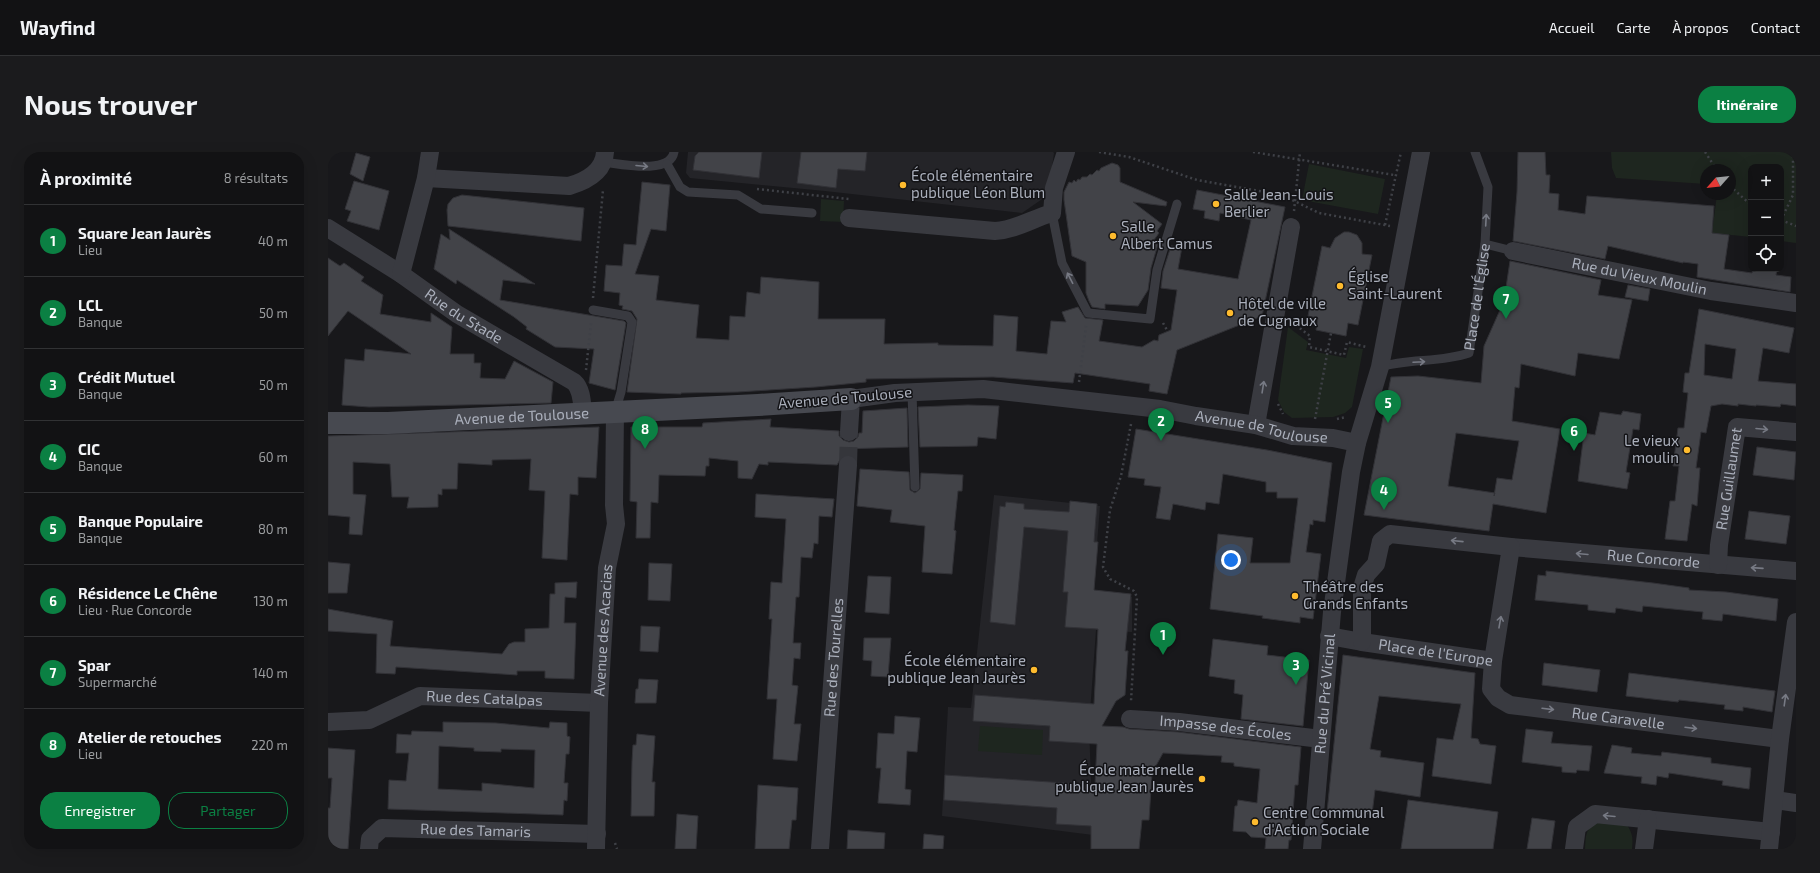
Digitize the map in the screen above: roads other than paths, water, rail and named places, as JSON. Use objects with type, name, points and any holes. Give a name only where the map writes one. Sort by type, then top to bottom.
[{"type":"street","points":[[401,274],[426,178],[430,152]]},
{"type":"street","points":[[849,218],[994,231],[1008,230],[1034,218],[1052,213],[1054,188],[1066,152]]},
{"type":"street","points":[[1357,443],[1382,359],[1421,152]]},
{"type":"street","points":[[426,178],[569,186],[583,182],[601,162]]},
{"type":"street","points":[[1256,425],[1291,227]]},
{"type":"street","name":"Rue du Stade","points":[[328,228],[401,274],[457,314],[549,366],[578,386],[582,401],[583,414]]},
{"type":"street","name":"Rue du Vieux Moulin","points":[[1513,251],[1711,291],[1796,303]]},
{"type":"street","name":"Avenue de Toulouse","points":[[328,423],[388,424],[758,406],[850,399],[912,392],[983,390],[1134,406],[1256,425],[1293,436],[1333,438],[1357,443]]},
{"type":"street","points":[[850,399],[850,432]]},
{"type":"street","name":"Avenue des Acacias","points":[[596,842],[598,703],[607,568],[616,524],[614,505],[615,412]]},
{"type":"street","name":"Rue Guillaumet","points":[[1718,565],[1719,545],[1737,427],[1796,432]]},
{"type":"street","name":"Rue du Pré Vicinal","points":[[1312,849],[1329,636],[1345,515],[1357,443]]},
{"type":"street","name":"Rue des Tourelles","points":[[820,849],[848,465]]},
{"type":"street","name":"Place de l'Europe","points":[[1329,636],[1362,642],[1493,660],[1511,547],[1390,534],[1381,541],[1376,564],[1366,575],[1362,588],[1362,642]]},
{"type":"street","name":"Rue Concorde","points":[[1511,547],[1796,571]]},
{"type":"street","points":[[1574,849],[1577,828],[1595,814],[1648,819],[1770,840],[1780,739],[1796,622]]},
{"type":"street","name":"Rue Caravelle","points":[[1493,660],[1491,689],[1498,698],[1510,705],[1780,739]]},
{"type":"street","name":"Rue des Catalpas","points":[[328,722],[368,720],[420,696],[598,703]]},
{"type":"street","name":"Impasse des Écoles","points":[[1130,719],[1178,722],[1321,738]]},
{"type":"street","points":[[1775,800],[1796,803]]},
{"type":"street","points":[[1644,849],[1648,819]]},
{"type":"street","name":"Rue des Tamaris","points":[[369,849],[370,839],[382,828],[596,842]]},
{"type":"lane","points":[[601,162],[655,167],[667,164],[673,157],[674,152]]},
{"type":"lane","name":"Place de l'Église","points":[[1382,359],[1397,362],[1419,362],[1455,358],[1469,353],[1485,244],[1488,187],[1475,152]]},
{"type":"lane","points":[[667,164],[680,187],[688,192],[738,195],[761,209],[812,213]]},
{"type":"lane","points":[[1052,213],[1062,263],[1088,313],[1150,319],[1157,270],[1176,204]]},
{"type":"lane","name":"Rue du Vieux Moulin","points":[[1485,244],[1513,251]]},
{"type":"lane","points":[[593,310],[628,316],[632,322],[621,392],[615,412]]},
{"type":"lane","points":[[912,392],[915,487]]},
{"type":"tunnel","points":[[848,465],[849,432]]},
{"type":"place","name":"École élémentaire publique Léon Blum","points":[[903,185]]},
{"type":"place","name":"Salle Jean-Louis Berlier","points":[[1216,204]]},
{"type":"place","name":"Salle Albert Camus","points":[[1113,236]]},
{"type":"place","name":"Église Saint-Laurent","points":[[1340,286]]},
{"type":"place","name":"Hôtel de ville de Cugnaux","points":[[1230,313]]},
{"type":"place","name":"Spar","points":[[1506,319]]},
{"type":"place","name":"Banque Populaire","points":[[1388,423]]},
{"type":"place","name":"LCL","points":[[1161,441]]},
{"type":"place","name":"Atelier de retouches","points":[[645,449]]},
{"type":"place","name":"Le vieux moulin","points":[[1687,450]]},
{"type":"place","name":"Résidence Le Chêne","points":[[1574,451]]},
{"type":"place","name":"CIC","points":[[1384,510]]},
{"type":"place","name":"Théâtre des Grands Enfants","points":[[1295,596]]},
{"type":"place","name":"Square Jean Jaurès","points":[[1163,655]]},
{"type":"place","name":"École élémentaire publique Jean Jaurès","points":[[1034,670]]},
{"type":"place","name":"Crédit Mutuel","points":[[1296,685]]},
{"type":"place","name":"École maternelle publique Jean Jaurès","points":[[1202,779]]},
{"type":"place","name":"Centre Communal d'Action Sociale","points":[[1255,822]]}]
